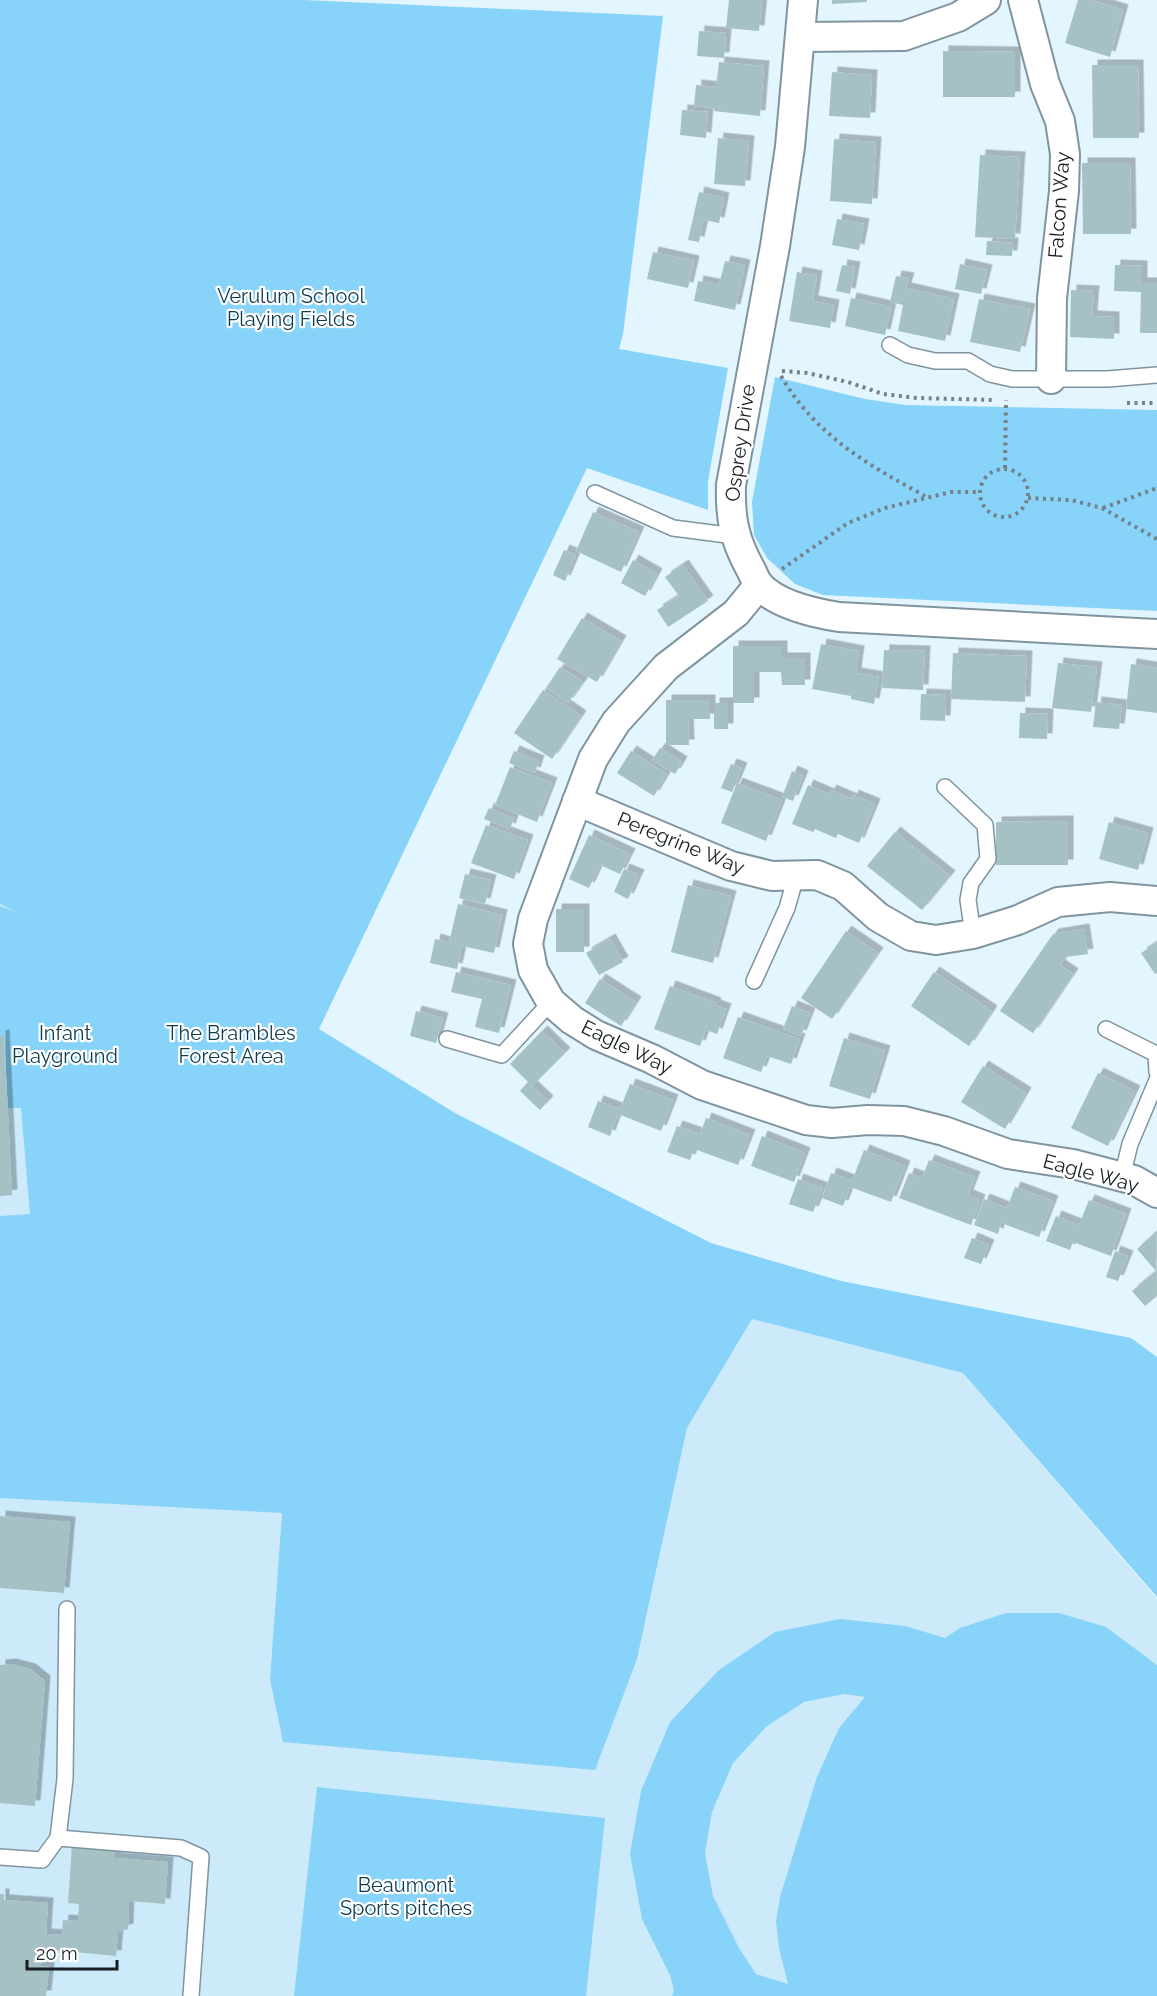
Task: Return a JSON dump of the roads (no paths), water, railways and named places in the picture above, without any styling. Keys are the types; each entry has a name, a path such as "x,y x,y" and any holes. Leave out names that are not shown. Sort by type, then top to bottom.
{"street":[{"name":"Osprey Drive","path":"803,0 790,147 775,246 731,484 730,515 735,536 759,585 782,601 812,612 839,616 1157,634"},
{"path":"800,37 904,36 958,17 986,0"},
{"name":"Falcon Way","path":"1023,0 1045,84 1060,121 1065,154 1064,190 1052,298 1051,379"},
{"name":"Eagle Way","path":"759,585 736,613 666,667 616,722 593,759 533,919 528,944 533,970 551,1002 572,1020 596,1035 652,1059 702,1085 806,1120 832,1123 868,1120 904,1122 944,1131 1008,1154 1073,1164 1134,1180 1157,1193"},
{"name":"Peregrine Way","path":"577,801 730,866 772,876 817,875 843,886 878,917 911,936 936,940 973,934 1018,920 1059,902 1110,897 1157,901"}],"lane":[{"path":"890,345 908,355 935,361 968,362 990,374 1012,379 1107,379 1157,375"},
{"path":"595,493 673,528 735,536"},
{"path":"945,787 985,825 988,859 971,883 968,900 973,934"},
{"path":"754,981 787,908 796,876"},
{"path":"447,1039 502,1055 551,1002"},
{"path":"1106,1029 1156,1054 1157,1072"},
{"path":"1122,1178 1130,1144 1157,1080"},
{"path":"0,1857 42,1860 58,1838 65,1779 67,1609"},
{"path":"58,1838 181,1848 201,1857 191,1996"}],"park label":[{"name":"Verulum School Playing Fields","path":"291,308"},
{"name":"Infant Playground","path":"65,1044"},
{"name":"The Brambles Forest Area","path":"231,1044"},
{"name":"Beaumont Sports pitches","path":"406,1896"}]}
